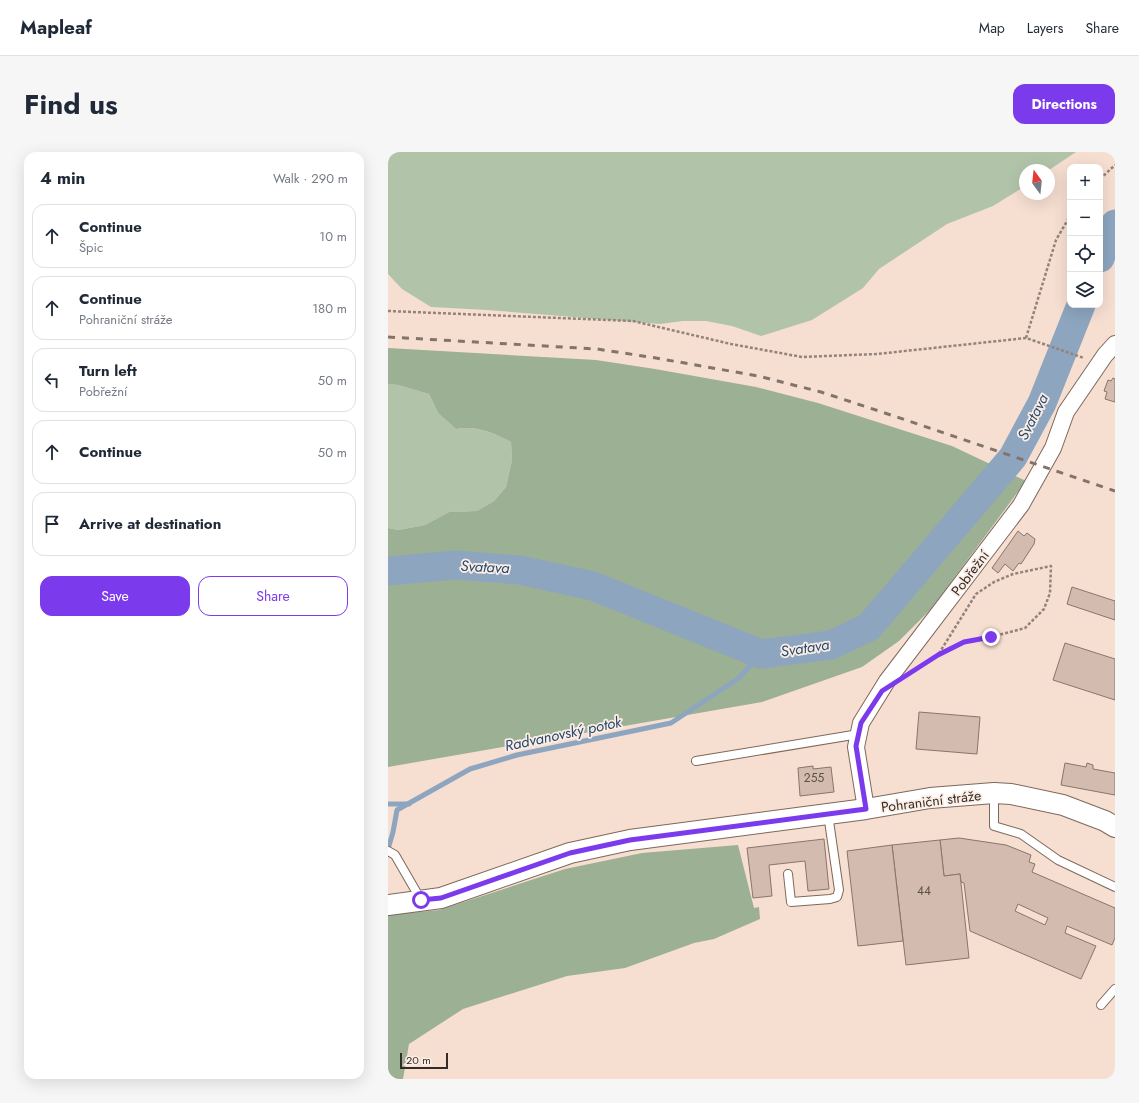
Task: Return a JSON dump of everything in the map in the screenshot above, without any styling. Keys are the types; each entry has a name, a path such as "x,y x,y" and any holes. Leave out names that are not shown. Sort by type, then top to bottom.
{"street":[{"name":"Pobřežní","path":"866,809 856,746 861,723 888,681 1020,505 1053,448 1066,412 1106,354"},
{"name":"Pohraniční stráže","path":"388,905 441,898 570,853 630,840 866,809 930,798 994,793 1011,794 1063,805 1105,821 1115,827"}],"lane":[{"path":"696,761 859,734"},
{"path":"994,793 994,826 1021,834 1058,860 1115,887"},
{"path":"788,874 791,902 837,897 839,890 828,814"},
{"path":"391,853 421,900"},
{"path":"1101,1005 1115,989"}],"path":[{"path":"1103,176 1115,166"},
{"path":"1026,338 1056,240 1067,221"},
{"path":"388,311 633,321 731,344 802,357 877,354 1026,338 1035,342 1106,354"},
{"path":"913,671 938,655 964,642 1025,628 1044,609 1050,593 1051,566 1013,574 994,582 976,594 938,655"}],"green space":[{"path":"388,152 1076,152 1055,166 1055,164 1019,164 1019,190 993,206 947,224 879,269 863,288 812,320 761,336 732,326 706,321 683,321 660,324 431,307 402,289 388,274"},
{"path":"388,348 596,360 756,387 818,403 952,446 1026,481 931,609 899,641 862,667 762,702 388,767 388,528 398,530 425,525 449,512 477,511 494,501 506,487 512,460 511,442 478,429 456,429 438,413 429,394 398,385 388,384"},
{"path":"388,384 398,385 429,394 438,413 456,429 477,429 511,442 512,460 506,487 494,501 477,511 449,512 425,525 398,530 388,528"},
{"path":"738,845 754,908 759,907 760,919 714,939 694,943 625,968 567,976 463,1009 409,1044 403,1079 388,1079 388,915 439,910 565,869 642,853"}],"building":[{"path":"1113,378 1115,379 1115,402 1105,399 1107,392 1104,391 1108,380 1111,381"},
{"path":"1018,531 1024,536 1027,533 1035,539 1034,544 1021,564 1019,563 1013,571 1005,564 998,573 992,568"},
{"path":"1072,587 1115,601 1115,620 1067,604"},
{"path":"1065,643 1115,659 1115,700 1053,680"},
{"path":"919,712 980,717 977,754 916,749"},
{"path":"1065,763 1086,767 1087,763 1093,765 1093,769 1115,773 1115,795 1061,785"},
{"path":"813,766 813,769 831,767 834,792 800,796 798,768"},
{"path":"959,838 1006,845 1031,855 1029,862 1035,864 1032,872 1115,908 1115,938 1112,945 1067,926 1065,933 1096,946 1081,979 970,931 964,883 961,882 960,874 944,876 940,840","holes":["1018,904 1048,918 1045,925 1015,911"]},
{"path":"824,839 829,889 808,891 805,861 769,865 772,896 753,898 747,848"},
{"path":"940,840 944,876 960,874 969,958 906,965 892,845"},
{"path":"892,845 903,941 858,946 847,851"}],"waterway":[{"name":"Svatava","path":"1103,250 1115,224"},
{"name":"Svatava","path":"388,571 456,565 520,570 593,586 761,654 831,645 869,627 1013,457 1042,403 1080,308"},
{"name":"Radvanovský potok","path":"388,849 397,810 470,769 517,755 671,723 739,678 761,654"},
{"path":"388,804 409,804"}],"railway":[{"path":"388,337 597,349 758,376 821,392 1115,491"}],"route":[{"path":"421,900 441,898 570,853 630,840 866,809 856,746 861,723 882,691 938,655 964,642 991,637"}]}
